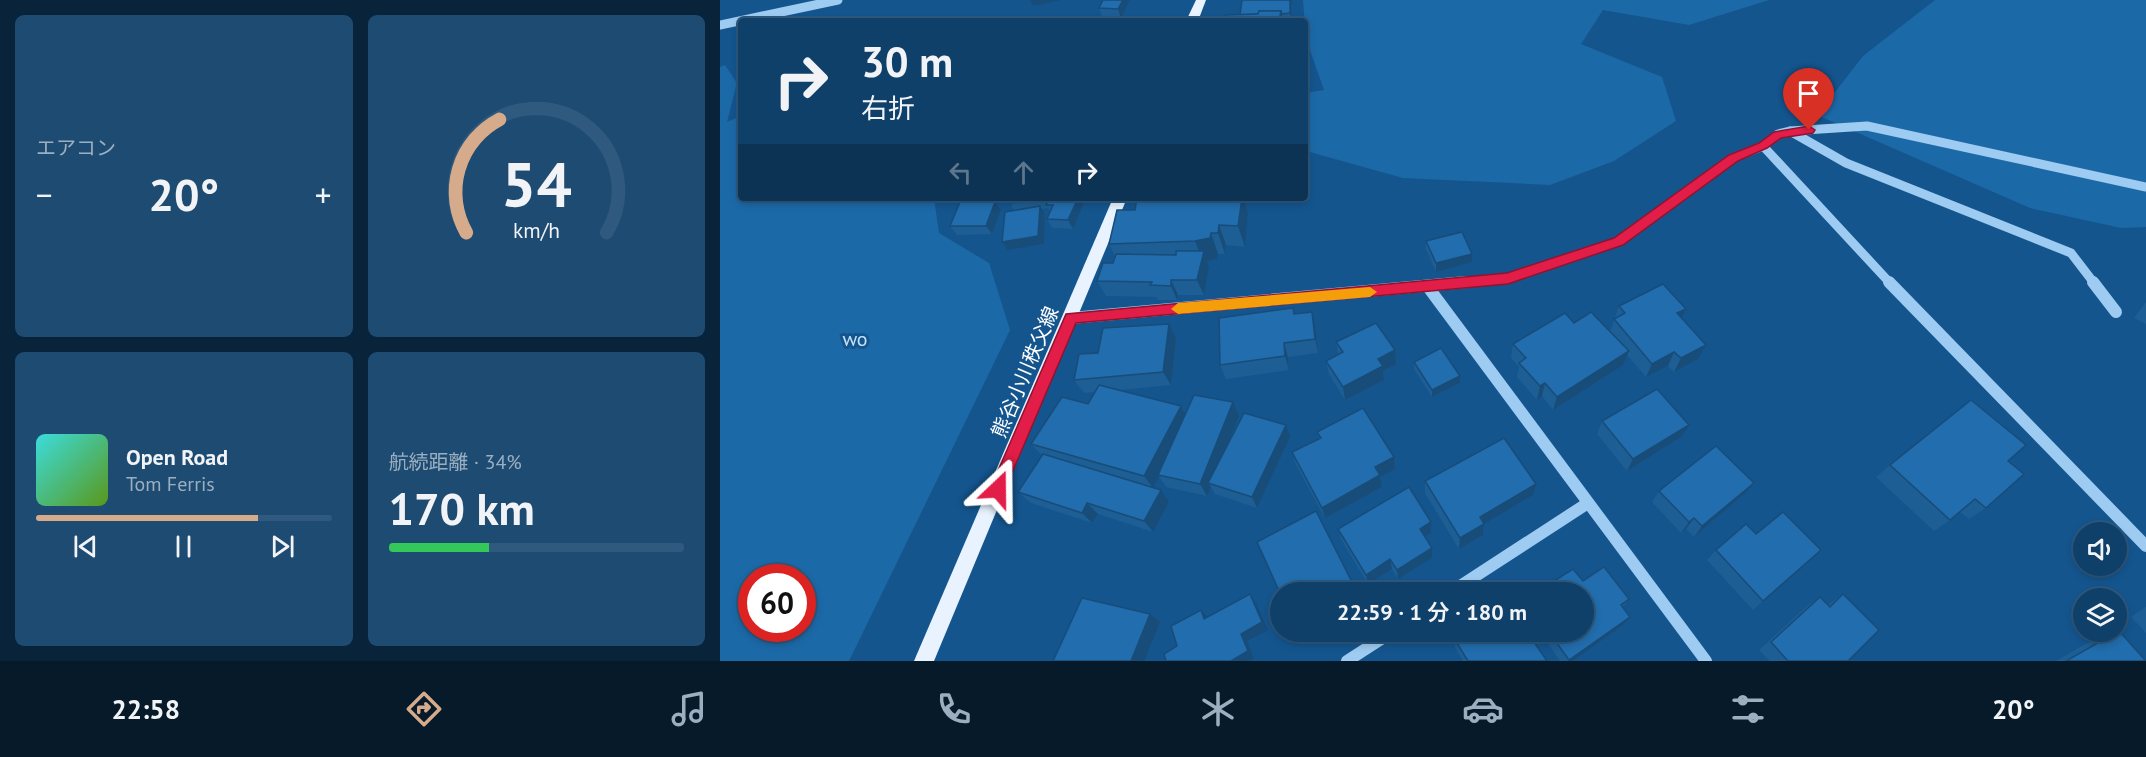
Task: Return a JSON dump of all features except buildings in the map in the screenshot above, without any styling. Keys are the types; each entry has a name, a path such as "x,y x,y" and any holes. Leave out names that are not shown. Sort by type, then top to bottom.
{"main road":[{"path":"1193,18 1201,0"},
{"name":"熊谷小川秩父線","path":"924,661 1119,201"}],"street":[{"path":"753,18 838,0"},
{"path":"720,25 738,21"},
{"path":"1071,318 1508,279 1618,242 1733,158 1763,146 1778,134 1790,131 1867,126 2146,187"},
{"path":"1790,131 1846,163 2071,253 2116,312"},
{"path":"1763,146 1903,297 2146,546"},
{"path":"1428,287 1706,661"},
{"path":"1466,582 1588,503"},
{"path":"1347,661 1376,642"}],"green space":[{"path":"1303,0 1769,0 1689,25 1603,10 1581,44 1662,77 1676,121 1614,161 1550,185 1403,178 1308,152 1308,93 1324,90 1308,45 1308,18 1304,18"},
{"path":"1935,0 2146,0 2146,227 2121,228 2030,208 1817,115 1863,56"},
{"name":"wo","path":"725,65 737,83 727,122 738,117 738,201 934,201 939,233 989,263 1010,330 849,661 720,661 720,67"}],"slow traffic":[{"path":"1178,309 1370,292"}],"route":[{"path":"998,489 1071,318 1508,279 1618,242 1733,158 1763,146 1778,134 1809,130"}]}
